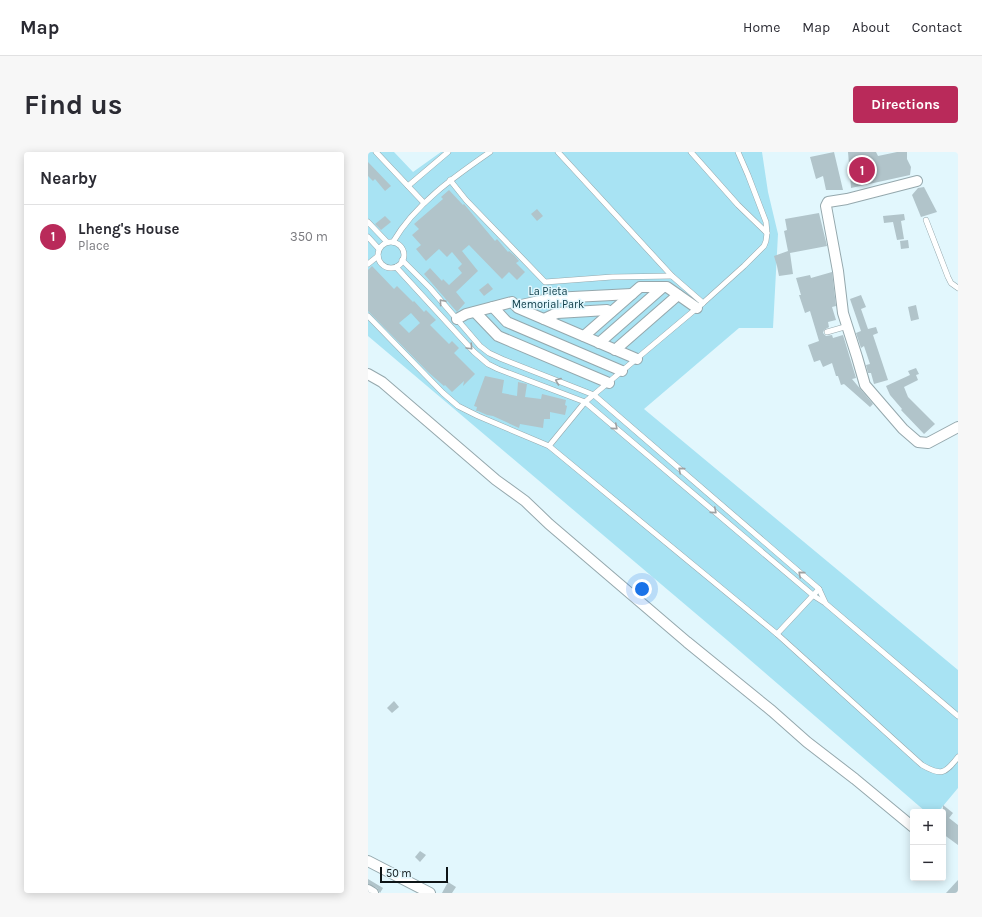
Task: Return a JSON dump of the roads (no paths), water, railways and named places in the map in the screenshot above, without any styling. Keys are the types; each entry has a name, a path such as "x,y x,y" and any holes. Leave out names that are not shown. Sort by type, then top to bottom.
{"street":[{"path":"917,181 847,199 828,202 826,206 838,271 843,313 865,385 903,429 918,442 928,443 958,428"},
{"path":"584,336 640,287 667,287 678,295 700,305"},
{"path":"600,343 663,287"},
{"path":"517,306 554,298 632,294"},
{"path":"615,350 678,295"},
{"path":"457,319 466,314 512,302 544,319 637,359"},
{"path":"493,307 506,322 622,371"},
{"path":"544,319 557,313 607,310 611,312"},
{"path":"475,312 498,336 609,383"},
{"path":"569,330 594,327"},
{"path":"368,374 382,382 496,480 525,501 549,524 687,642 772,711 807,742 910,825"},
{"path":"370,865 430,893"},
{"path":"368,890 373,893"}],"lane":[{"path":"376,152 424,203"},
{"path":"408,186 448,152"},
{"path":"368,222 390,242 400,246 402,249 404,257 396,267 392,268 384,266 379,260 379,249 390,242 401,227 424,203 450,180 490,152"},
{"path":"558,152 700,305"},
{"path":"691,152 738,205 767,233"},
{"path":"549,446 586,402 700,305 764,246 767,233 763,212 738,152"},
{"path":"450,180 475,210 545,282 612,277 672,276"},
{"path":"926,220 948,277 951,283 958,288"},
{"path":"368,237 379,249"},
{"path":"368,264 378,256"},
{"path":"402,260 430,288 480,346 493,355 594,395 819,589 825,603"},
{"path":"396,267 474,352 488,364 586,402 958,716"},
{"path":"368,316 458,406 549,446 777,634 922,765 939,772 944,771 949,769 958,757"},
{"path":"827,332 848,326"},
{"path":"488,364 493,355"},
{"path":"777,634 819,589"}],"place":[{"name":"Lheng's House","path":"862,170"}],"park label":[{"name":"La Pieta Memorial Park","path":"548,297"}]}
